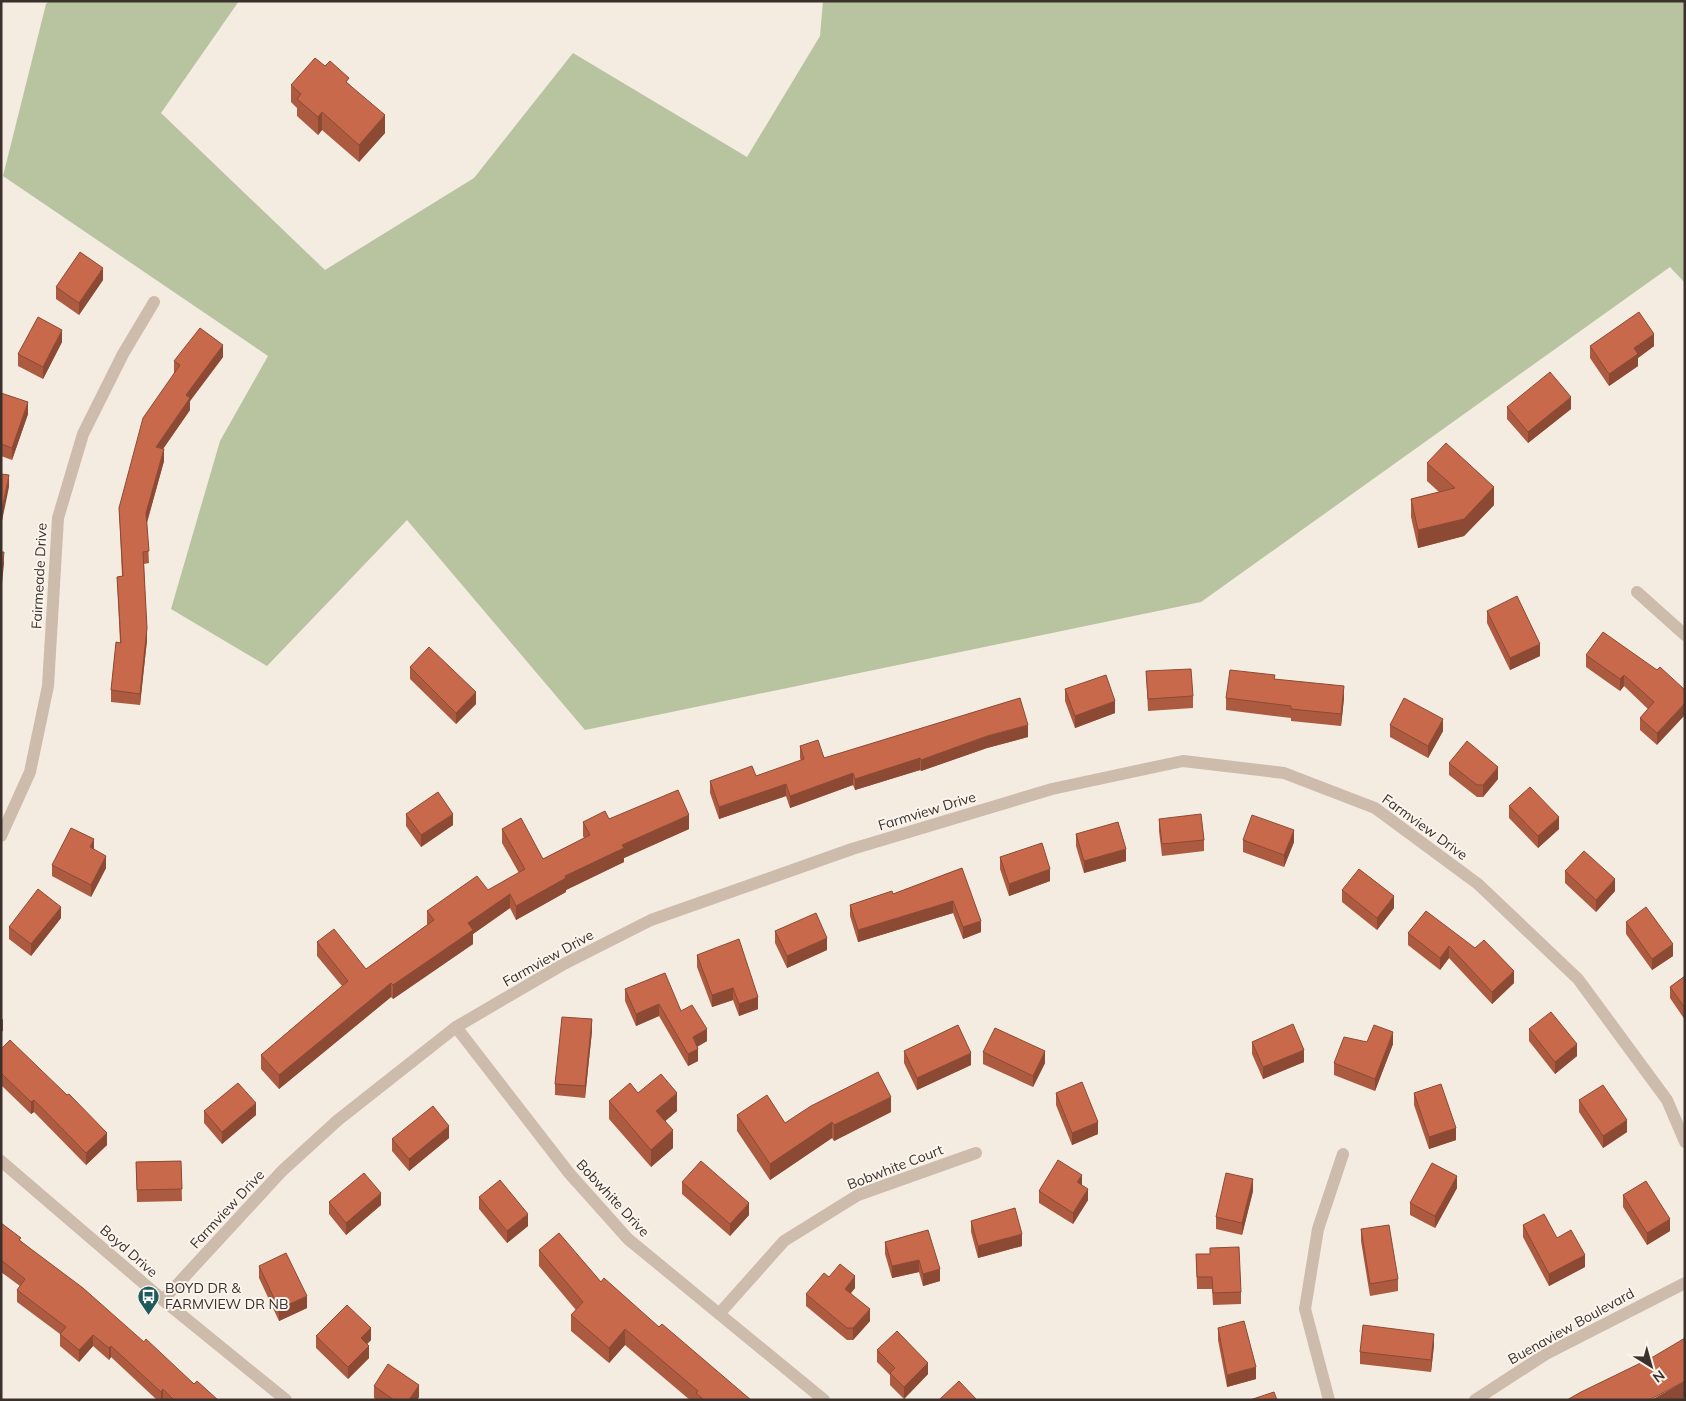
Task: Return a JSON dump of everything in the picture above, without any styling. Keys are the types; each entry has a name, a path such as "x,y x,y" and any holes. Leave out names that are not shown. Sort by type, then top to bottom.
{"street":[{"name":"Fairmeade Drive","path":"1,836 30,772 48,686 58,518 83,434 123,354 154,302"},
{"path":"1637,592 1685,635"},
{"name":"Farmview Drive","path":"163,1300 282,1171 338,1120 456,1027 562,964 651,920 852,849 1033,794 1183,761 1284,773 1375,808 1478,884 1578,979 1667,1100 1685,1142"},
{"name":"Bobwhite Drive","path":"456,1027 568,1173 628,1239 824,1400"},
{"name":"Bobwhite Court","path":"719,1314 784,1241 792,1236 858,1195 976,1154"},
{"path":"1329,1400 1305,1309 1318,1229 1343,1154"},
{"name":"Boyd Drive","path":"1,1161 163,1300 286,1400"},
{"name":"Buenaview Boulevard","path":"1475,1400 1546,1354 1685,1282"}],"green space":[{"path":"49,1 239,1 161,113 325,270 474,178 573,53 747,157 820,36 823,1 1685,1 1685,283 1670,267 1201,602 585,730 407,520 267,666 171,609 220,441 268,356 3,176 46,4"}],"building":[{"path":"315,58 325,66 330,61 349,78 346,82 385,115 359,145 322,112 318,117 297,99 301,94 291,85"},
{"path":"80,252 103,268 79,303 56,287"},
{"path":"1639,312 1654,334 1634,348 1638,354 1609,374 1590,346"},
{"path":"38,317 62,330 43,367 18,354"},
{"path":"200,328 223,345 186,395 190,398 156,447 164,449 146,513 149,551 143,552 147,628 140,694 111,690 116,642 121,643 117,577 123,576 119,508 143,418 180,365 174,361"},
{"path":"1550,372 1571,397 1528,432 1507,407"},
{"path":"1,393 28,402 12,448 1,444"},
{"path":"1446,443 1494,487 1464,519 1418,530 1411,499 1455,488 1427,463"},
{"path":"1,474 9,475 1,514"},
{"path":"1,552 4,552 1,581"},
{"path":"1517,596 1540,644 1510,658 1487,611"},
{"path":"1603,632 1657,670 1660,667 1685,690 1685,703 1657,733 1640,718 1654,702 1624,675 1620,679 1586,655"},
{"path":"429,647 476,692 456,713 410,667"},
{"path":"1191,669 1193,696 1148,699 1146,671"},
{"path":"1230,670 1275,675 1274,679 1344,686 1341,714 1291,709 1291,706 1226,698"},
{"path":"1106,675 1115,701 1075,716 1065,689"},
{"path":"1020,698 1028,725 987,736 921,760 920,758 855,779 853,773 790,796 786,784 719,807 710,781 752,766 756,776 804,759 800,746 818,740 824,758"},
{"path":"1404,698 1443,719 1428,746 1390,725"},
{"path":"1467,741 1498,767 1483,785 1477,785 1449,763"},
{"path":"1530,787 1559,817 1538,836 1509,806"},
{"path":"678,790 689,815 622,845 624,848 565,876 566,878 516,906 510,894 468,923 473,930 393,985 391,983 279,1075 261,1055 348,981 317,942 334,929 366,969 434,920 427,911 477,876 488,890 525,869 502,829 521,818 543,859 590,835 583,822 605,811 609,819"},
{"path":"438,792 453,814 421,835 406,814"},
{"path":"1201,814 1204,840 1162,844 1159,819"},
{"path":"1252,815 1294,830 1284,855 1243,840"},
{"path":"1118,822 1126,849 1084,861 1076,834"},
{"path":"71,828 94,839 90,847 106,856 91,885 52,865"},
{"path":"1042,843 1050,869 1009,884 1000,857"},
{"path":"1584,851 1615,879 1596,900 1565,871"},
{"path":"962,868 981,921 963,927 953,901 858,930 850,905 892,891 893,894"},
{"path":"1359,869 1394,896 1377,918 1342,890"},
{"path":"38,889 61,907 31,944 9,927"},
{"path":"1646,907 1673,944 1652,959 1626,922"},
{"path":"1426,911 1475,948 1484,940 1514,971 1492,992 1449,946 1440,958 1408,933"},
{"path":"816,913 827,938 787,956 775,931"},
{"path":"739,939 758,997 739,1004 733,988 712,995 697,955"},
{"path":"665,973 681,1011 692,1005 707,1029 693,1037 698,1049 688,1054 659,1004 636,1014 625,989"},
{"path":"1685,976 1685,1008 1670,987"},
{"path":"1551,1012 1577,1044 1555,1062 1529,1029"},
{"path":"562,1017 592,1019 585,1086 555,1084"},
{"path":"1293,1024 1304,1050 1263,1067 1252,1042"},
{"path":"958,1025 971,1053 917,1078 904,1051"},
{"path":"1374,1025 1393,1032 1375,1079 1334,1063 1344,1037 1367,1042"},
{"path":"995,1028 1045,1051 1033,1076 983,1052"},
{"path":"10,1040 67,1095 69,1094 107,1133 86,1153 34,1100 31,1102 1,1073 1,1049"},
{"path":"878,1072 891,1097 834,1125 832,1122 770,1164 737,1115 767,1095 785,1123 811,1106"},
{"path":"661,1074 677,1093 656,1111 673,1130 651,1150 609,1101 630,1083 638,1093"},
{"path":"1082,1082 1098,1122 1072,1133 1056,1093"},
{"path":"238,1083 256,1103 222,1132 204,1111"},
{"path":"1441,1084 1456,1128 1429,1137 1414,1093"},
{"path":"1603,1085 1627,1120 1603,1136 1579,1100"},
{"path":"433,1106 449,1126 409,1159 392,1139"},
{"path":"1058,1160 1082,1175 1077,1182 1088,1189 1073,1213 1039,1191"},
{"path":"181,1161 182,1189 137,1190 136,1162"},
{"path":"701,1161 749,1203 730,1224 682,1182"},
{"path":"1432,1163 1457,1176 1435,1216 1410,1203"},
{"path":"364,1173 381,1193 346,1223 329,1202"},
{"path":"1226,1173 1253,1179 1242,1223 1216,1217"},
{"path":"500,1180 528,1214 507,1231 479,1197"},
{"path":"1646,1181 1670,1219 1647,1233 1623,1195"},
{"path":"1015,1208 1022,1234 978,1246 971,1221"},
{"path":"1544,1214 1557,1238 1571,1230 1585,1255 1549,1274 1523,1225"},
{"path":"1,1223 21,1238 19,1240 83,1288 144,1342 146,1339 194,1384 197,1381 218,1400 174,1400 163,1389 161,1392 111,1346 109,1348 93,1335 79,1350 60,1334 66,1327 17,1290 25,1279 1,1260"},
{"path":"1389,1225 1398,1279 1370,1284 1361,1229"},
{"path":"928,1230 940,1269 923,1274 919,1260 892,1266 885,1242"},
{"path":"559,1233 601,1282 604,1278 659,1327 662,1324 751,1400 704,1400 696,1393 698,1391 625,1329 609,1348 571,1315 583,1302 539,1250"},
{"path":"1239,1247 1241,1292 1213,1293 1212,1277 1197,1277 1196,1254 1210,1254 1210,1248"},
{"path":"286,1253 307,1296 279,1309 259,1266"},
{"path":"840,1264 855,1276 845,1289 870,1309 853,1328 847,1328 806,1294 824,1273 829,1277"},
{"path":"347,1305 371,1328 361,1338 369,1346 348,1367 316,1336"},
{"path":"1244,1321 1256,1367 1227,1375 1218,1328"},
{"path":"1363,1325 1434,1334 1431,1360 1360,1352"},
{"path":"897,1331 928,1363 904,1387 890,1373 895,1368 877,1350"},
{"path":"1685,1338 1685,1381 1651,1400 1567,1400 1653,1357"},
{"path":"388,1364 419,1385 409,1400 394,1400 374,1386"},
{"path":"959,1381 977,1400 939,1400"},
{"path":"1274,1392 1277,1400 1250,1400"}],"place":[{"name":"BOYD DR & FARMVIEW DR NB","path":"149,1315"}]}
